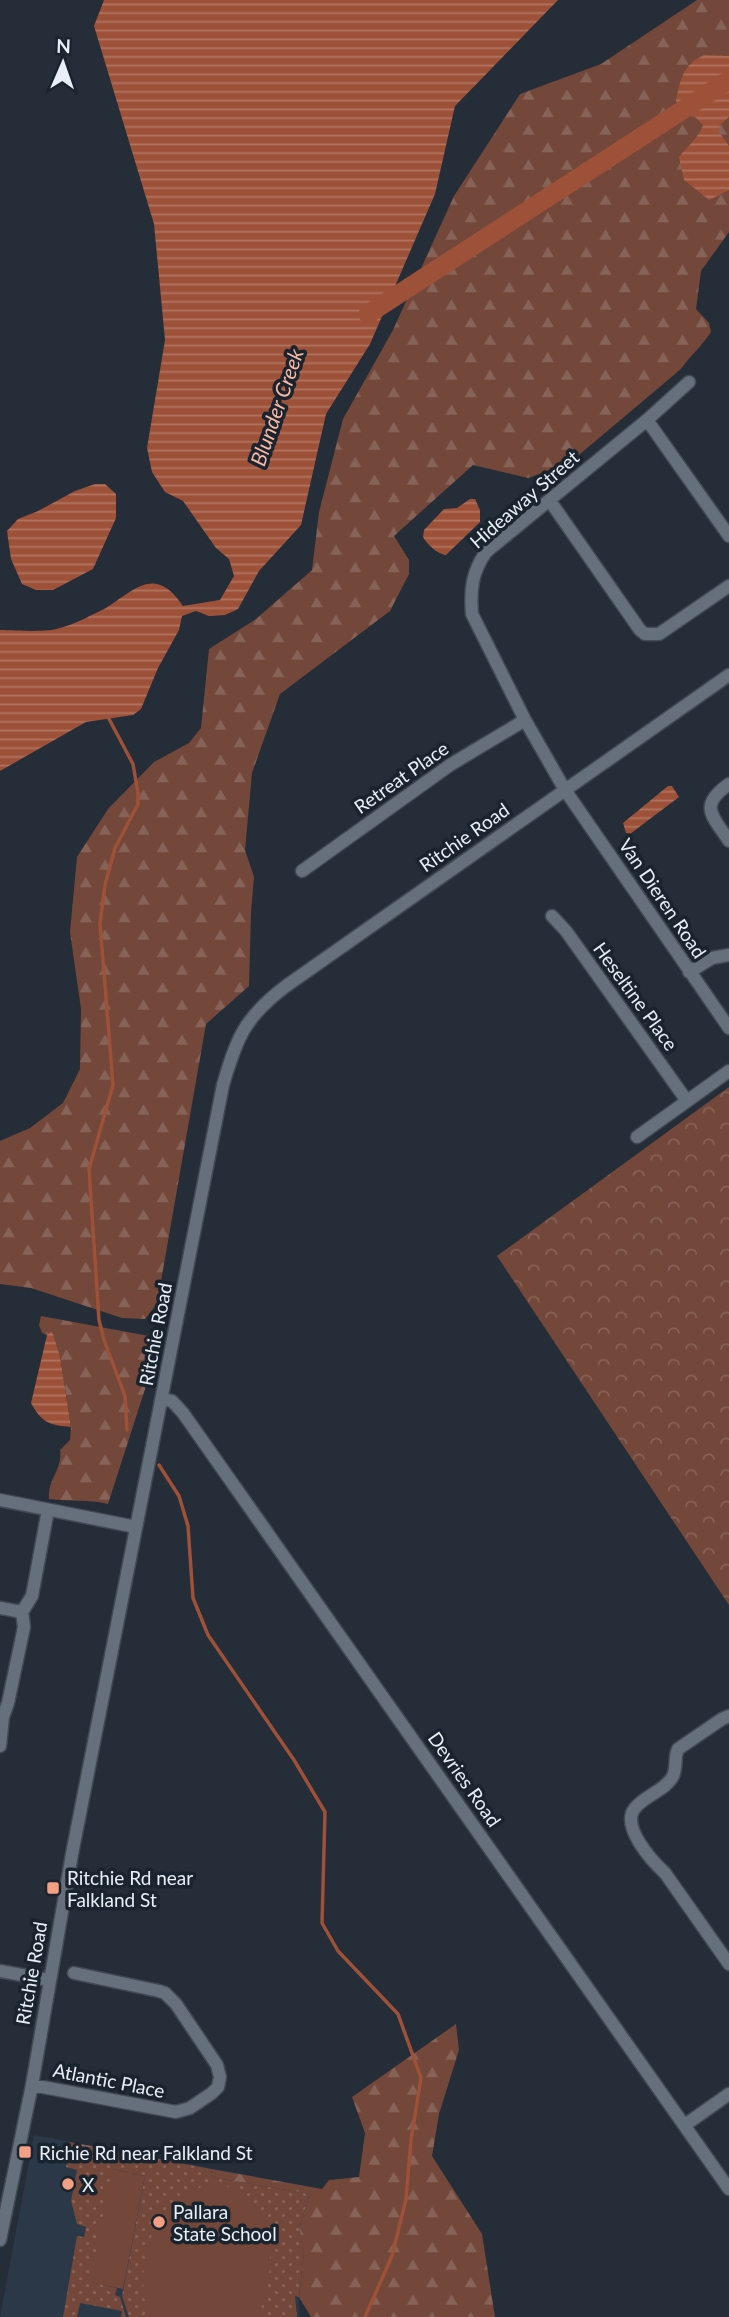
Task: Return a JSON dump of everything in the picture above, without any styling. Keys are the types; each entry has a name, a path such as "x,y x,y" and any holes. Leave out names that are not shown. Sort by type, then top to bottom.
{"street":[{"name":"Hideaway Street","path":"565,790 525,720 472,614 471,583 477,565 486,552 647,420 689,382"},
{"path":"647,420 729,536"},
{"path":"550,501 645,635 659,634 729,586"},
{"name":"Ritchie Road","path":"0,2241 223,1085 243,1028 262,1004 286,986 729,675"},
{"name":"Retreat Place","path":"302,871 450,765 525,720"},
{"path":"729,784 713,795 710,805 712,815 729,841"},
{"name":"Van Dieren Road","path":"565,790 729,1028"},
{"name":"Heseltine Place","path":"552,916 566,931 687,1101"},
{"path":"690,972 712,958 729,955"},
{"path":"637,1137 729,1070"},
{"name":"Devries Road","path":"162,1399 172,1401 183,1413 729,2189"},
{"path":"0,1500 136,1527"},
{"path":"0,1746 1,1716 8,1703 24,1627 22,1612 32,1596 48,1510"},
{"path":"0,1608 22,1612"},
{"path":"729,1716 678,1749 672,1777 634,1809 630,1819 631,1828 653,1862 665,1873 729,1964"},
{"path":"0,1971 49,1980"},
{"name":"Atlantic Place","path":"32,2085 176,2112 190,2108 218,2087 220,2077 217,2065 176,2004 165,1993 74,1973"},
{"path":"685,2125 729,2094"}],"shaded area":[{"name":"Pallara State School","path":"34,2135 311,2187 299,2297 300,2317 0,2317"}],"green space":[{"path":"697,0 729,0 729,232 701,271 696,309 709,323 711,332 681,369 567,465 528,478 473,465 394,536 409,560 409,574 390,611 280,694 252,773 245,850 254,877 249,986 206,1024 157,1304 145,1319 122,1318 31,1288 0,1284 0,1141 30,1128 63,1103 80,1069 81,1009 70,932 77,857 108,809 154,762 189,743 201,728 209,649 256,619 312,570 319,512 343,419 393,330 454,196 520,94 601,64"},
{"path":"729,1087 729,1605 497,1256"},
{"path":"41,1316 149,1336 154,1343 146,1386 108,1504 49,1499 60,1450 70,1440 71,1427 60,1356 52,1332 47,1335 42,1333 39,1325"},
{"path":"456,2024 459,2050 439,2114 432,2156 482,2234 495,2317 311,2317 299,2297 304,2253 299,2228 310,2194 216,2178 211,2169 322,2189 329,2180 359,2177 365,2133 352,2097"},
{"path":"69,2142 119,2151 114,2157 93,2154 67,2161"},
{"name":"Pallara State School","path":"119,2151 211,2169 216,2178 310,2194 299,2228 304,2253 299,2297 295,2296 297,2317 129,2317 122,2296 145,2176 113,2169 91,2282 117,2288 115,2295 120,2297 126,2317 121,2317 122,2311 80,2303 77,2317 63,2317 77,2236 84,2237 86,2227 77,2224 71,2201 77,2170 66,2167 67,2161 93,2154 117,2156"},
{"path":"112,2169 145,2176 123,2289 90,2282"},
{"path":"214,2185 235,2190 251,2201 262,2216 268,2235 270,2256 265,2297 258,2315 149,2317 143,2276 152,2234 162,2216 176,2201 193,2190"}],"water":[{"path":"104,0 558,0 455,106 435,194 370,344 326,414 301,525 259,571 238,609 225,615 209,616 196,611 182,616 179,630 158,668 141,709 133,715 86,722 0,771 0,630 54,630 106,608 145,584 163,586 183,606 220,600 234,576 229,559 216,548 183,501 165,492 152,472 147,448 165,340 154,224 94,26"},
{"path":"704,55 729,56 729,117 720,125 719,132 729,146 729,190 709,200 684,180 679,157 696,138 703,125 695,117 684,115 676,101 687,68"},
{"path":"95,484 105,484 116,494 116,518 93,569 53,590 36,590 22,584 11,559 7,531 18,519"},
{"path":"470,499 475,499 480,510 480,522 446,555 436,551 423,537 424,530 444,509 457,508"},
{"path":"668,786 672,786 679,797 630,834 626,833 623,823"},
{"path":"52,1331 60,1356 71,1427 47,1422 31,1403 47,1335"}],"waterway":[{"name":"Blunder Creek","path":"368,314 729,80"},
{"path":"108,717 133,764 138,804 115,848 105,885 100,923 113,1085 89,1169 99,1320 125,1396 127,1430"},
{"path":"159,1465 179,1496 188,1526 193,1598 208,1635 294,1760 325,1812 322,1923 338,1951 398,2014 421,2078 411,2140 406,2199 392,2256 365,2317"}],"place":[{"name":"Ritchie Rd near Falkland St","path":"53,1888"},
{"name":"Richie Rd near Falkland St","path":"25,2152"},
{"name":"X","path":"68,2184"},
{"name":"Pallara State School","path":"159,2222"}]}
